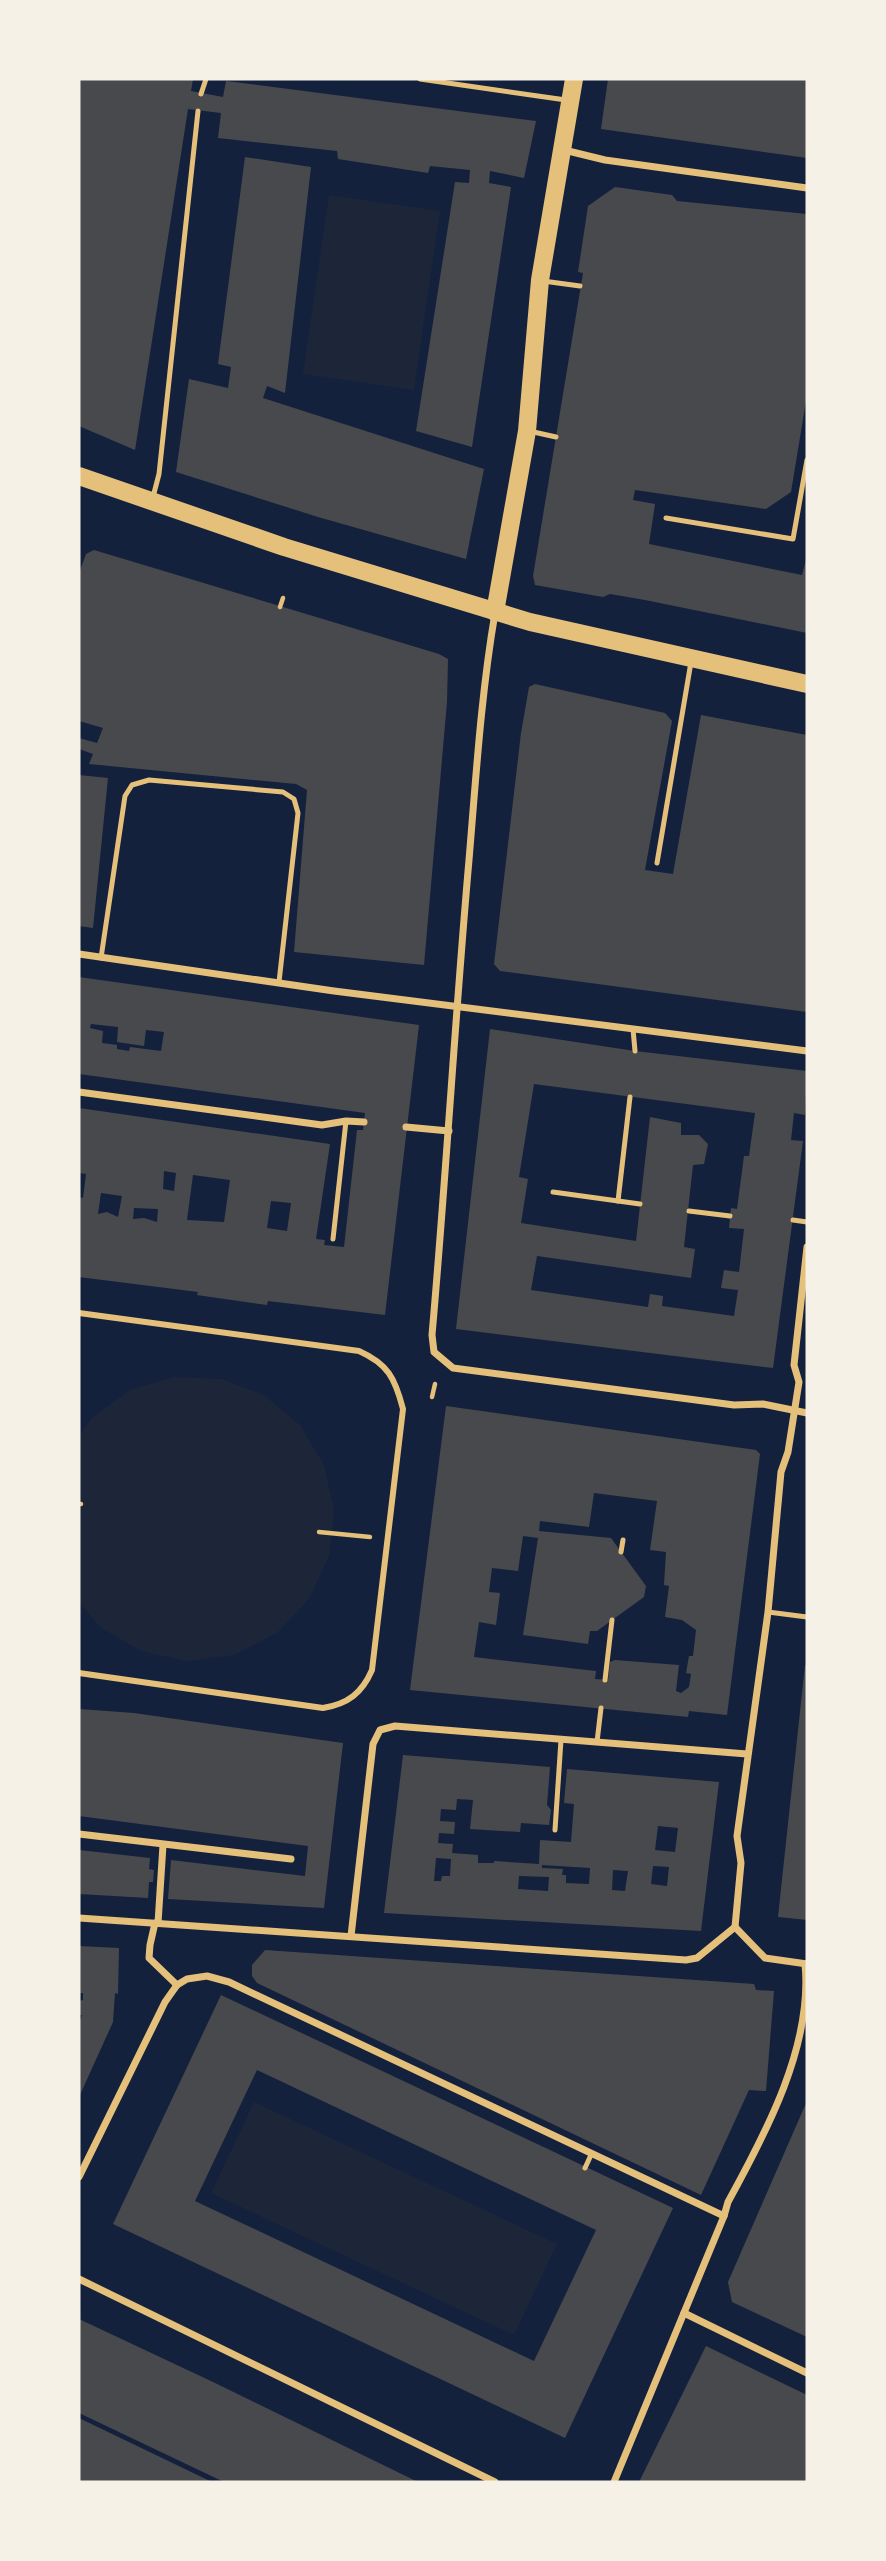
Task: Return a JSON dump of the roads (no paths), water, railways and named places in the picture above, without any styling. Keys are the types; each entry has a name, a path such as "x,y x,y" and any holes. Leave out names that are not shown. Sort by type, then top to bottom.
{"main road":[{"path":"495,612 527,431 540,280 575,79"},
{"path":"79,476 152,499 284,547 495,612 548,627 807,684"}],"street":[{"path":"563,150 605,160 807,188"},
{"path":"495,612 486,664 457,1005 432,1335 434,1352 453,1368 734,1405 763,1404 807,1413"},
{"path":"79,954 807,1051"},
{"path":"79,1092 322,1125 346,1121 364,1122"},
{"path":"406,1126 449,1132"},
{"path":"79,1918 687,1960 697,1958 735,1927 741,1863 737,1836 768,1612 781,1472 788,1452 799,1382 794,1365 807,1247"},
{"path":"79,1313 359,1351 378,1360 391,1375 403,1409 372,1670 355,1696 338,1706 323,1708 79,1672"},
{"path":"351,1936 373,1744 380,1730 394,1726 747,1754"},
{"path":"79,1834 291,1858"},
{"path":"163,1845 156,1923 149,1958 177,1984"},
{"path":"614,2482 728,2202 769,2119 795,2056 802,2028 806,1964 765,1958 735,1927"},
{"path":"79,2177 165,2002 177,1984 187,1979 207,1976 229,1982 724,2216"},
{"path":"79,2279 495,2482"},
{"path":"684,2313 807,2373"}],"lane":[{"path":"201,94 206,79"},
{"path":"420,79 571,100"},
{"path":"152,499 159,474 198,111"},
{"path":"540,280 580,286"},
{"path":"527,431 556,437"},
{"path":"666,518 793,540 807,460"},
{"path":"657,863 691,659"},
{"path":"101,957 125,796 132,785 149,780 283,792 294,799 298,813 279,982"},
{"path":"633,1029 635,1051"},
{"path":"618,1201 630,1097"},
{"path":"333,1238 346,1121"},
{"path":"553,1192 640,1204"},
{"path":"689,1211 730,1216"},
{"path":"793,1220 807,1222"},
{"path":"621,1552 623,1540"},
{"path":"768,1612 807,1617"},
{"path":"605,1680 612,1620"},
{"path":"597,1742 601,1708"},
{"path":"555,1830 561,1740"},
{"path":"585,2168 591,2155"}]}
